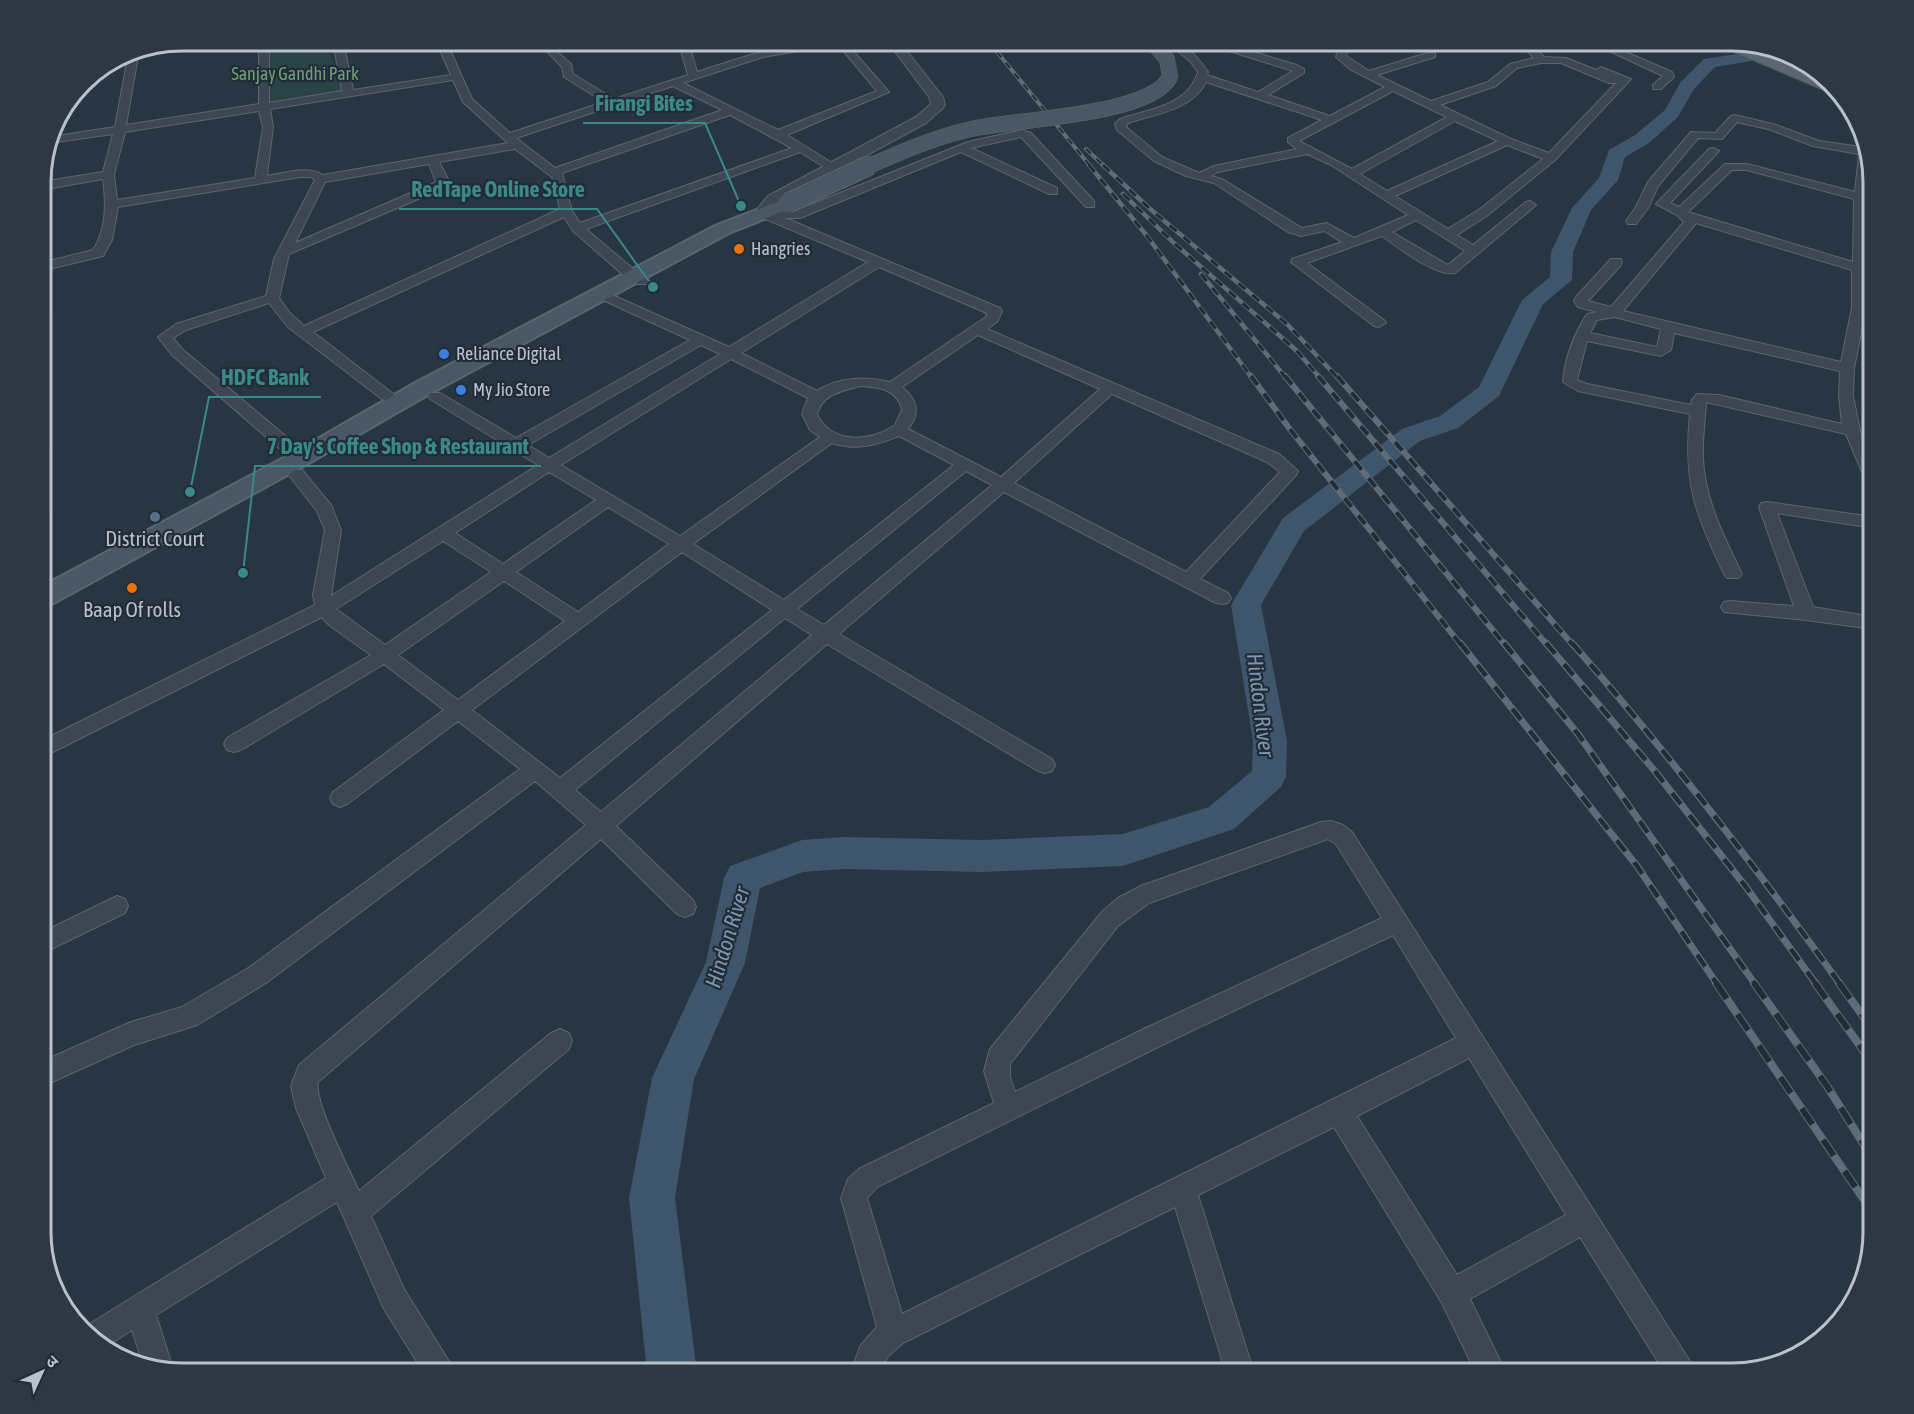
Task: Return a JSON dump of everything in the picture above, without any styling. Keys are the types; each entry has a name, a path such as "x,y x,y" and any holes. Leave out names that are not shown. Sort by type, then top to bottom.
{"main road":[{"path":"51,604 299,466 396,403 731,232 752,217 948,135 994,124 1117,106 1144,99 1167,83 1171,70 1168,59 1160,51"},
{"path":"1754,53 1801,71"},
{"path":"1764,55 1800,71"},
{"path":"51,593 435,396 610,298 638,279"}],"street":[{"path":"261,178 268,127 264,107 264,51"},
{"path":"340,51 348,93"},
{"path":"445,51 467,100 513,141 557,175 566,211 577,228 638,279"},
{"path":"552,51 567,66 568,75 613,103"},
{"path":"689,51 693,75"},
{"path":"112,204 261,178 307,174 321,179 433,161 513,141 693,75 778,51"},
{"path":"778,134 884,92 848,51"},
{"path":"752,217 774,199 921,120 938,105 936,97 901,51"},
{"path":"1184,51 1194,59 1203,72 1195,91 1178,104 1120,124 1121,128 1142,148 1158,159 1178,169 1218,181 1297,232 1326,227 1353,243"},
{"path":"1242,51 1300,71 1259,96"},
{"path":"1343,51 1340,53 1341,57 1393,87 1507,141 1551,158"},
{"path":"1533,51 1541,60"},
{"path":"1617,51 1668,74 1669,77 1657,87"},
{"path":"1368,74 1431,55"},
{"path":"1430,105 1486,87 1514,66 1541,60 1566,61 1621,84"},
{"path":"51,265 92,256 100,251 106,240 112,204 108,175 120,128 132,61"},
{"path":"1449,234 1484,212 1551,158 1626,79 1601,70"},
{"path":"59,139 456,77"},
{"path":"1202,77 1330,119"},
{"path":"675,83 778,134 833,168"},
{"path":"1393,87 1292,140 1388,195 1474,251"},
{"path":"554,172 730,111"},
{"path":"1352,174 1454,117"},
{"path":"1632,221 1642,208 1652,185 1695,134 1718,137 1735,118 1772,127 1817,144 1859,149"},
{"path":"752,217 796,215 961,148 1016,133 1027,135 1090,204"},
{"path":"1388,195 1507,141"},
{"path":"961,148 1053,190"},
{"path":"577,228 799,149"},
{"path":"1202,176 1221,167 1308,150"},
{"path":"1713,151 1662,206 1858,268"},
{"path":"286,251 440,185 443,181 433,161"},
{"path":"1684,214 1729,166 1733,165 1861,196"},
{"path":"51,184 108,175"},
{"path":"1863,177 1858,268 1859,308 1847,368 1847,412 1852,431 1863,455"},
{"path":"321,179 280,260 272,298 284,315 304,332 396,403"},
{"path":"1382,231 1443,269 1452,269 1530,205"},
{"path":"304,332 566,211"},
{"path":"1684,214 1691,222 1614,313 1592,317 1582,336 1570,382 1583,388 1698,411"},
{"path":"1379,323 1297,262 1353,243 1418,215"},
{"path":"752,217 878,262 995,311 992,319 892,387"},
{"path":"51,745 325,608 549,465 878,262"},
{"path":"1616,262 1581,301 1591,308 1847,368"},
{"path":"1858,285 1863,287"},
{"path":"272,298 181,327 165,337 177,352 299,466 325,509 333,530 322,594 325,608 335,620 385,655 535,769 601,825 685,907"},
{"path":"610,298 730,353 816,397"},
{"path":"1582,336 1661,352 1664,351 1668,327"},
{"path":"976,329 1273,458 1290,471 1190,580"},
{"path":"516,446 700,340"},
{"path":"860,381 892,387 909,403 910,412 907,422 888,437 866,442 843,442 818,432 811,424 808,415 810,406 816,397 828,389 860,381"},
{"path":"433,1363 394,1299 309,1108 304,1086 308,1074 1003,484 1111,387"},
{"path":"435,396 681,544 824,634 1045,765"},
{"path":"1733,574 1712,529 1697,483 1695,460 1699,400 1708,397 1852,431"},
{"path":"899,430 1222,598"},
{"path":"339,798 577,620 829,438"},
{"path":"560,790 965,464"},
{"path":"234,744 385,655 607,500"},
{"path":"1806,613 1767,507 1863,520"},
{"path":"443,533 577,620"},
{"path":"1730,607 1806,613 1863,621"},
{"path":"51,1070 130,1034 188,1017 225,996 258,975 535,769"},
{"path":"1009,1108 997,1081 995,1070 999,1058 1110,919 1126,905 1141,896 1329,829 1337,832 1344,838 1674,1363"},
{"path":"51,939 117,906"},
{"path":"892,1333 854,1198 857,1188 868,1178 1155,1036 1397,922"},
{"path":"355,1212 560,1041"},
{"path":"867,1363 879,1342 892,1333 1339,1111 1472,1042"},
{"path":"1339,1111 1452,1293 1486,1363"},
{"path":"100,1334 342,1183"},
{"path":"1183,1189 1237,1363"},
{"path":"1452,1293 1583,1220"},
{"path":"140,1311 157,1361"}],"green space":[{"name":"Sanjay Gandhi Park","path":"264,51 328,51 346,94 258,109"}],"waterway":[{"name":"Hindon River","path":"671,1363 652,1198 673,1078 725,963 743,878 802,856 844,853 983,856 1123,850 1221,818 1269,777 1270,741 1246,605 1293,525 1411,435 1449,422 1490,391 1533,300 1561,280 1562,252 1582,208 1608,180 1616,154 1642,139 1672,113 1686,87 1710,63 1765,55"}],"railway":[{"path":"996,51 1091,167"},
{"path":"1086,149 1105,167"},
{"path":"1089,165 1147,236 1252,378"},
{"path":"1103,165 1149,208 1288,325 1338,378"},
{"path":"1123,194 1175,244 1297,351 1320,378"},
{"path":"1201,274 1286,378"},
{"path":"1251,376 1289,428 1461,645"},
{"path":"1285,376 1505,645"},
{"path":"1318,376 1547,645"},
{"path":"1337,376 1573,645"},
{"path":"1460,643 1637,866 1717,984"},
{"path":"1504,643 1578,734 1755,984"},
{"path":"1546,643 1654,770 1746,887 1816,984"},
{"path":"1572,643 1710,810 1840,984"},
{"path":"1716,983 1863,1198"},
{"path":"1754,983 1827,1086 1863,1143"},
{"path":"1815,983 1863,1050"},
{"path":"1839,983 1863,1016"}],"place":[{"name":"Firangi Bites","path":"741,206"},
{"name":"Hangries","path":"739,249"},
{"name":"RedTape Online Store","path":"653,287"},
{"name":"Reliance Digital","path":"444,354"},
{"name":"My Jio Store","path":"461,390"},
{"name":"HDFC Bank","path":"190,492"},
{"name":"District Court","path":"155,517"},
{"name":"7 Day's Coffee Shop & Restaurant","path":"243,573"},
{"name":"Baap Of rolls","path":"132,588"}]}
